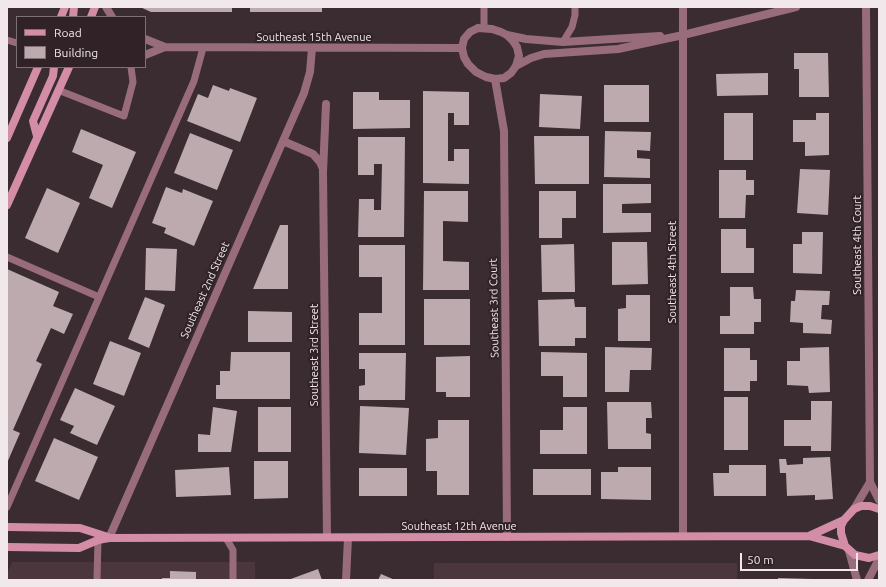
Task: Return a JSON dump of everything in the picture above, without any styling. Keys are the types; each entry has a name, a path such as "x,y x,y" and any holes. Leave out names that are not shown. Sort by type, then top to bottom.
{"street":[{"path":"106,7 111,16"},
{"name":"Southeast 4th Street","path":"683,7 683,536"},
{"path":"516,66 531,58 544,54 618,49 683,35 796,7"},
{"name":"Southeast 4th Court","path":"866,7 870,482 879,500"},
{"path":"507,35 517,47 518,56 516,66 511,73 504,78 495,79 486,77 476,72 468,64 464,57 462,48 464,39 470,32 478,28 492,29 507,35 532,40 563,42 683,35"},
{"name":"Southeast 15th Avenue","path":"146,39 165,47 462,48"},
{"name":"Southeast 15th Avenue","path":"146,55 165,47"},
{"name":"Southeast 2nd Street","path":"109,538 308,83 312,48"},
{"path":"7,138 38,68"},
{"path":"37,136 33,121 53,76 54,68"},
{"path":"7,205 69,68"},
{"name":"Southeast 3rd Court","path":"495,79 504,131 508,537"},
{"name":"Southeast 3rd Street","path":"326,104 324,172 327,538"},
{"path":"283,141 312,154 320,162 324,172"},
{"path":"854,510 870,482"},
{"path":"854,510 861,506 870,506 879,509"},
{"name":"Southeast 12th Avenue","path":"810,536 844,520 848,514 854,510"},
{"path":"844,520 841,526 841,533 857,580"},
{"name":"Southeast 12th Avenue","path":"7,527 80,528 109,538"},
{"name":"Southeast 12th Avenue","path":"7,548 78,548 98,540 109,538 810,536 847,549 862,558 869,558 879,555"},
{"path":"346,580 348,538"},
{"path":"868,580 879,559"}],"lane":[{"path":"484,7 484,28"},
{"path":"563,42 572,27 575,7"},
{"path":"7,507 194,81 202,48"},
{"path":"58,90 124,116 133,82 131,68"},
{"path":"7,257 99,297"},
{"path":"226,538 233,550 233,580"},
{"path":"97,580 98,540"}],"shaded area":[{"path":"12,562 255,562 255,580 7,580 7,574"},
{"path":"434,563 737,563 737,580 434,580"}],"building":[{"path":"140,7 232,7 232,12 151,12"},
{"path":"250,7 322,7 322,12 250,12"},
{"path":"794,53 828,53 829,97 799,97 799,69 794,69"},
{"path":"768,73 768,95 717,96 716,74"},
{"path":"213,85 229,91 230,88 257,98 240,142 187,121 198,94 208,98"},
{"path":"604,85 649,85 649,122 604,122"},
{"path":"423,91 469,92 469,125 454,125 454,113 448,113 448,161 454,161 454,149 469,149 469,184 423,183"},
{"path":"353,92 379,92 379,100 410,100 410,128 353,129"},
{"path":"540,94 582,96 580,129 539,127"},
{"path":"724,113 753,113 753,160 724,160"},
{"path":"816,113 829,113 829,155 805,156 805,142 793,142 793,120 816,120"},
{"path":"81,129 136,152 112,208 89,198 103,165 72,152"},
{"path":"605,131 651,132 650,151 637,150 637,158 650,159 650,178 604,177"},
{"path":"190,133 233,150 217,190 174,173"},
{"path":"534,136 589,136 589,184 535,184"},
{"path":"358,137 405,137 404,237 358,237 359,199 374,199 374,210 381,210 382,164 374,164 374,175 358,175"},
{"path":"800,169 830,170 828,215 797,213"},
{"path":"719,170 746,170 746,180 754,180 754,195 746,195 745,218 719,218"},
{"path":"603,184 651,184 651,203 622,204 622,213 651,213 651,232 603,233"},
{"path":"166,187 182,193 183,189 213,201 194,246 164,233 166,228 152,223"},
{"path":"47,188 80,203 58,253 25,238"},
{"path":"424,191 468,191 468,222 443,221 443,261 469,262 469,290 423,290"},
{"path":"539,191 576,191 576,218 562,218 562,238 539,238"},
{"path":"280,225 288,225 288,289 253,289"},
{"path":"721,229 746,229 746,248 754,248 754,273 721,273"},
{"path":"802,232 823,232 822,274 793,273 793,244 802,244"},
{"path":"612,242 647,242 648,284 612,285"},
{"path":"574,244 575,292 542,292 541,245"},
{"path":"359,245 405,245 405,345 359,345 359,313 382,313 382,277 359,277"},
{"path":"146,248 177,249 175,291 145,290"},
{"path":"7,269 59,292 53,306 73,314 64,334 51,328 36,361 42,364 13,430 20,433 7,463 8,349"},
{"path":"730,287 753,287 754,299 761,299 761,322 754,322 754,334 720,334 720,316 730,316"},
{"path":"796,290 830,291 829,305 822,305 821,319 832,320 831,334 803,333 803,323 790,322 791,301 795,301"},
{"path":"626,295 650,295 650,341 618,341 618,309 626,308"},
{"path":"145,297 165,305 149,348 128,339"},
{"path":"424,299 470,299 470,345 424,345"},
{"path":"574,299 575,307 586,307 586,338 575,338 575,346 539,346 538,300"},
{"path":"248,311 292,312 292,342 248,342"},
{"path":"110,341 141,353 124,396 93,384"},
{"path":"605,347 652,348 651,370 630,370 629,392 605,392"},
{"path":"829,347 830,392 809,393 808,386 787,385 787,361 800,361 800,348"},
{"path":"724,348 750,348 750,360 757,360 757,381 750,381 750,391 724,391"},
{"path":"231,352 290,352 290,399 216,399 216,385 220,385 220,371 230,371"},
{"path":"541,352 587,353 587,397 563,397 563,376 541,376"},
{"path":"359,353 406,353 405,400 359,400 359,386 365,385 365,369 359,369"},
{"path":"470,356 470,397 446,397 446,392 436,392 436,357"},
{"path":"75,388 115,406 97,445 70,433 74,426 60,420"},
{"path":"724,397 748,397 748,450 724,450"},
{"path":"811,401 832,401 831,451 811,451 811,446 784,446 784,420 811,420"},
{"path":"607,402 651,402 652,418 646,418 646,433 651,434 651,449 608,449"},
{"path":"360,406 409,408 406,455 359,453"},
{"path":"213,407 237,411 231,452 198,452 198,434 210,435"},
{"path":"258,407 291,407 291,452 258,452"},
{"path":"563,407 587,407 587,454 540,454 540,430 563,430"},
{"path":"438,420 469,420 469,495 437,495 437,471 426,471 426,439 438,438"},
{"path":"54,438 98,457 79,500 35,481"},
{"path":"830,457 833,499 815,500 815,495 787,496 786,473 780,473 779,459 786,459 787,465 803,464 803,458"},
{"path":"254,461 288,461 288,498 254,499"},
{"path":"729,465 766,465 766,496 714,496 713,473 729,473"},
{"path":"229,467 231,495 176,497 175,470"},
{"path":"618,467 651,467 651,500 601,499 601,472 618,472"},
{"path":"359,468 407,468 407,496 359,496"},
{"path":"533,469 591,469 591,495 533,495"},
{"path":"318,569 322,580 288,580"},
{"path":"170,571 196,572 196,580 162,580 162,578 170,578"},
{"path":"381,574 395,580 378,580"},
{"path":"778,578 812,579 812,580 778,580"}]}
